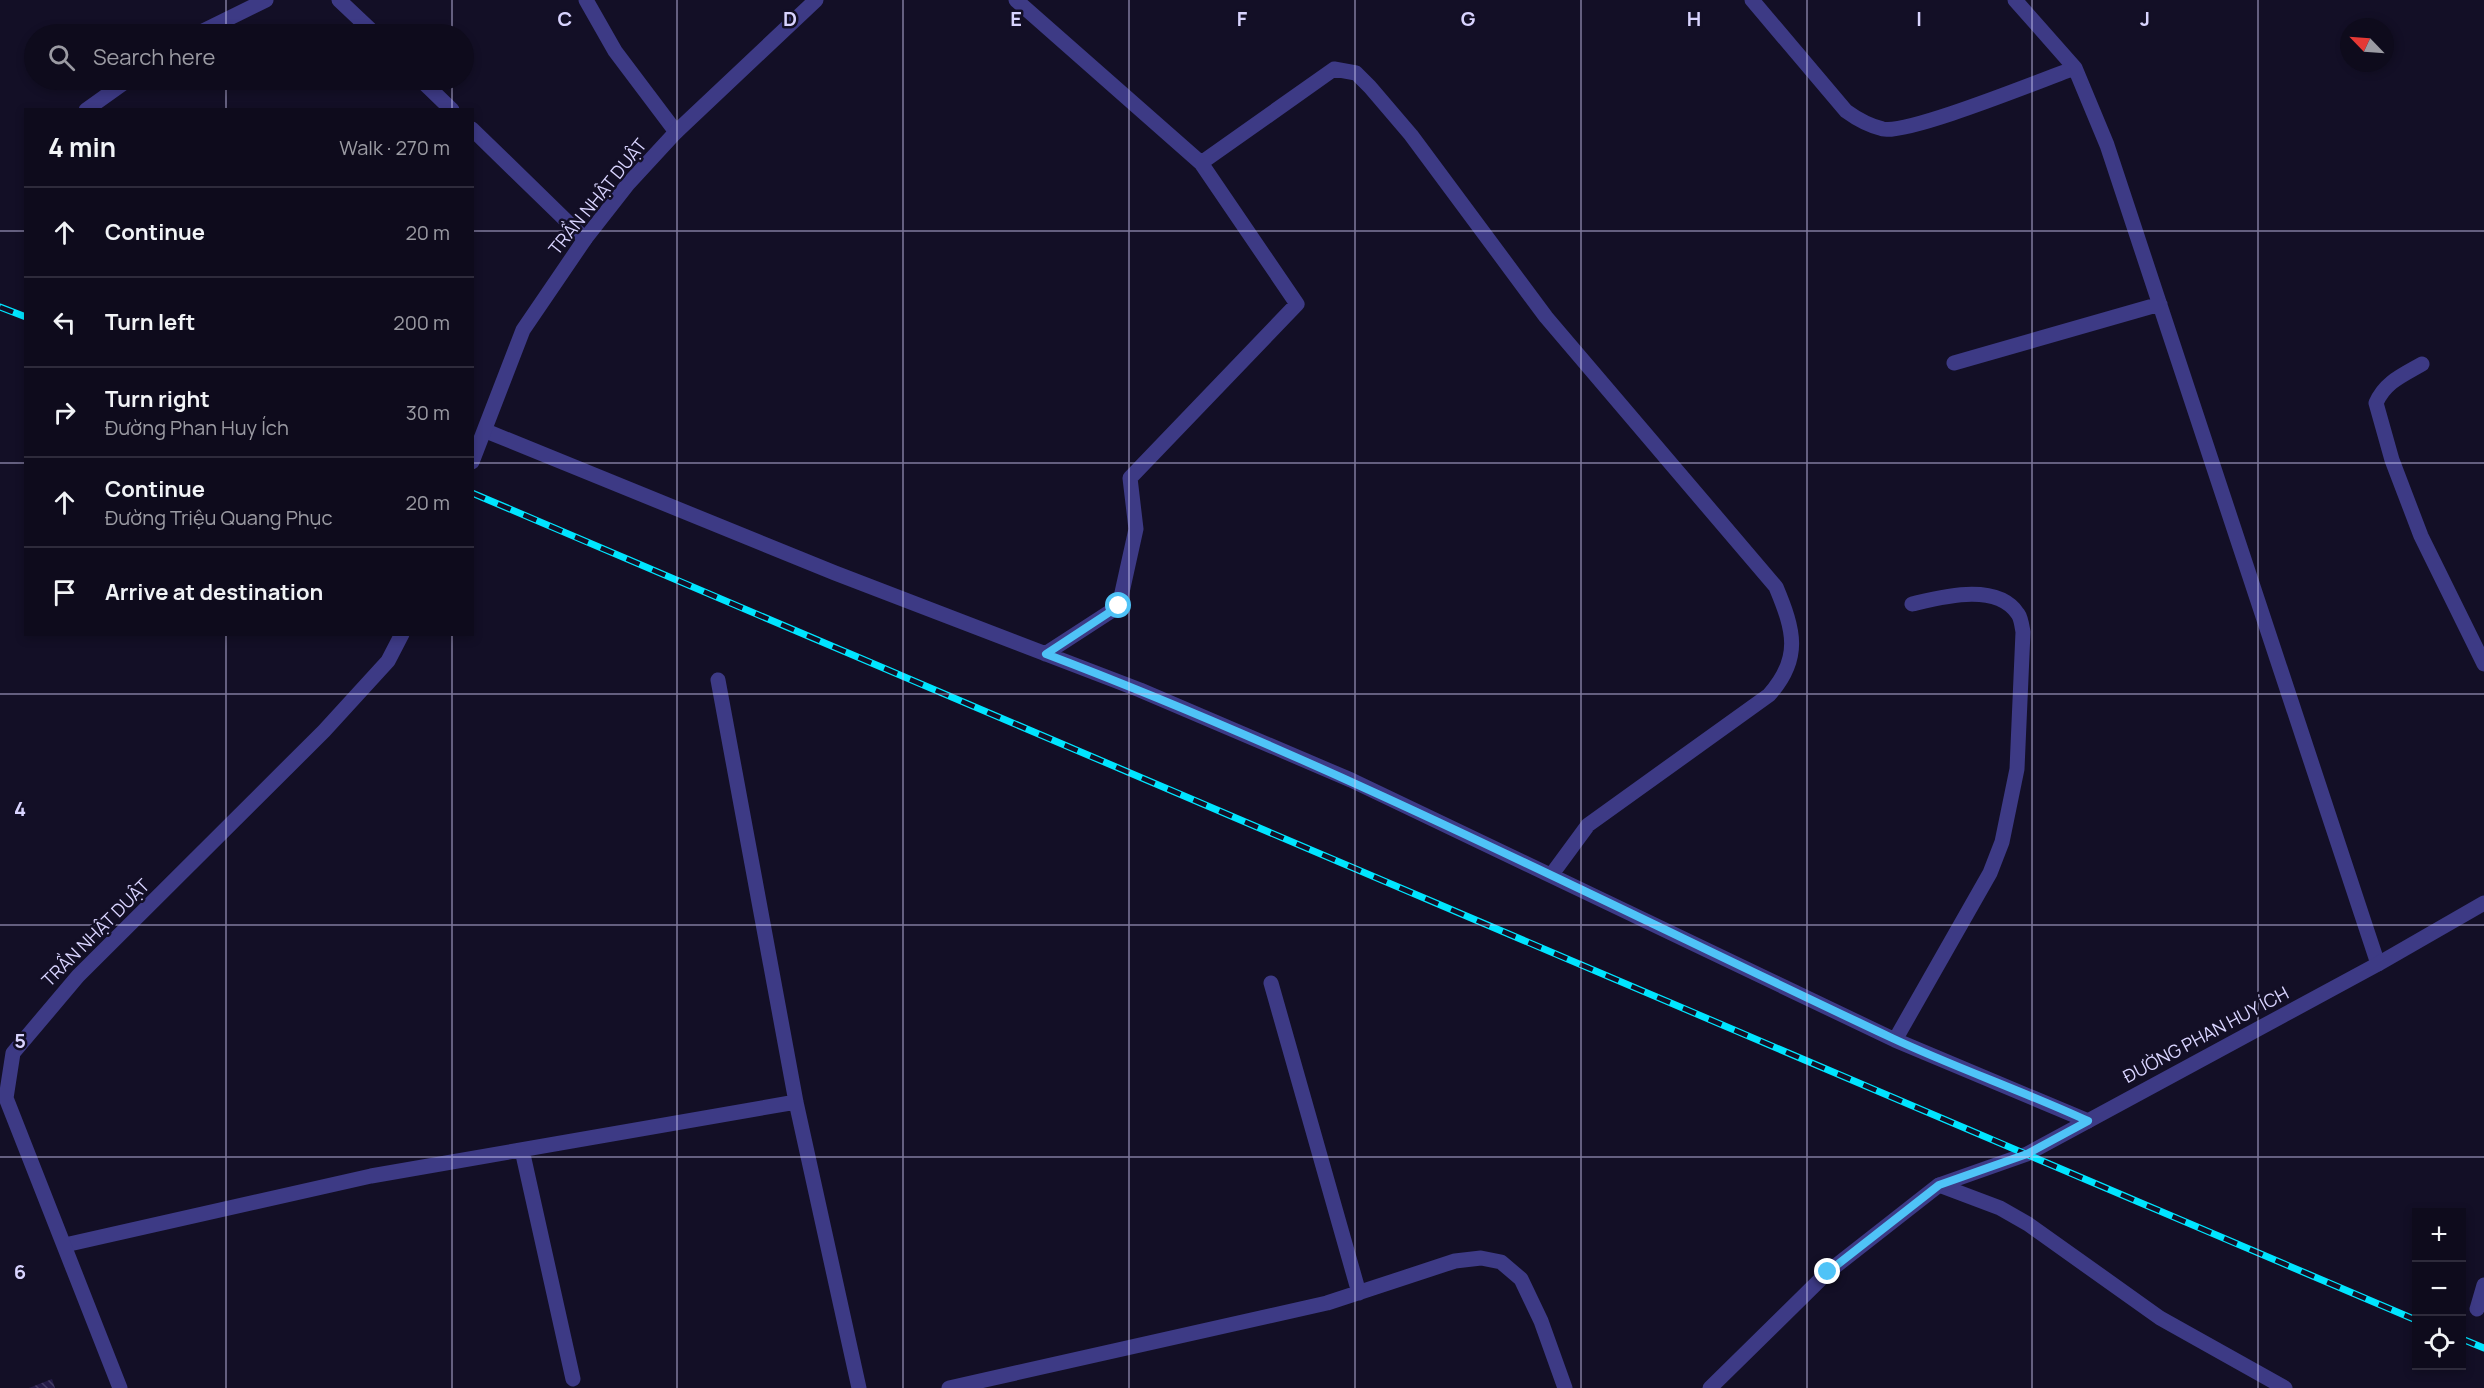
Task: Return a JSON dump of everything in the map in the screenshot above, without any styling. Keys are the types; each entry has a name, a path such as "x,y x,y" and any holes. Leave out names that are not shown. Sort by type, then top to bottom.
{"street":[{"path":"217,24 266,0"},
{"path":"339,0 364,24"},
{"path":"586,0 615,51 676,132"},
{"name":"TRẦN NHẬT DUẬT","path":"474,458 523,330 585,239 628,184 676,132 816,0"},
{"path":"1016,0 1200,163 1297,304 1130,478 1136,529 1119,606 1046,654"},
{"path":"1752,0 1846,111 1859,120 1884,129 1915,124 2075,68"},
{"path":"2015,0 2075,68 2107,145 2378,964"},
{"path":"1200,163 1334,69 1356,73 1411,135 1546,317 1776,587 1787,614 1792,645 1784,678 1768,695 1588,825 1552,873"},
{"path":"89,108 114,90"},
{"path":"431,90 450,108"},
{"path":"474,131 585,239"},
{"path":"1954,363 2160,304"},
{"path":"2422,364 2389,384 2382,390 2376,403 2392,460 2421,536 2484,664"},
{"path":"486,431 835,573 1140,690 1351,780 1552,873 1895,1040 2088,1121"},
{"path":"1895,1040 1990,873 2002,842 2017,769 2023,632 2019,614 2001,599 1962,593 1912,604"},
{"name":"TRẦN NHẬT DUẬT","path":"120,1388 65,1245 3,1099 13,1053 78,976 324,731 388,661 401,636"},
{"path":"718,680 796,1102 859,1388"},
{"name":"ĐƯỜNG PHAN HUY ÍCH","path":"1710,1388 1828,1272 1939,1185 2027,1154 2378,964 2484,903"},
{"path":"1270,983 1359,1293"},
{"path":"65,1245 371,1176 796,1102"},
{"path":"522,1150 573,1379"},
{"path":"1939,1185 2000,1208 2028,1224 2160,1318 2285,1388"},
{"path":"949,1388 1327,1303 1455,1261 1481,1258 1501,1262 1521,1279 1541,1321 1565,1388"},
{"path":"2477,1309 2484,1285"}],"building":[{"path":"52,1379 55,1388 29,1388"}],"railway":[{"path":"0,307 24,316"},
{"path":"474,494 2412,1318"},
{"path":"2466,1341 2484,1348"}],"route":[{"path":"1119,606 1046,654 1140,690 1351,780 1552,873 1895,1040 2088,1121 2027,1154 1939,1185 1828,1272"}]}
